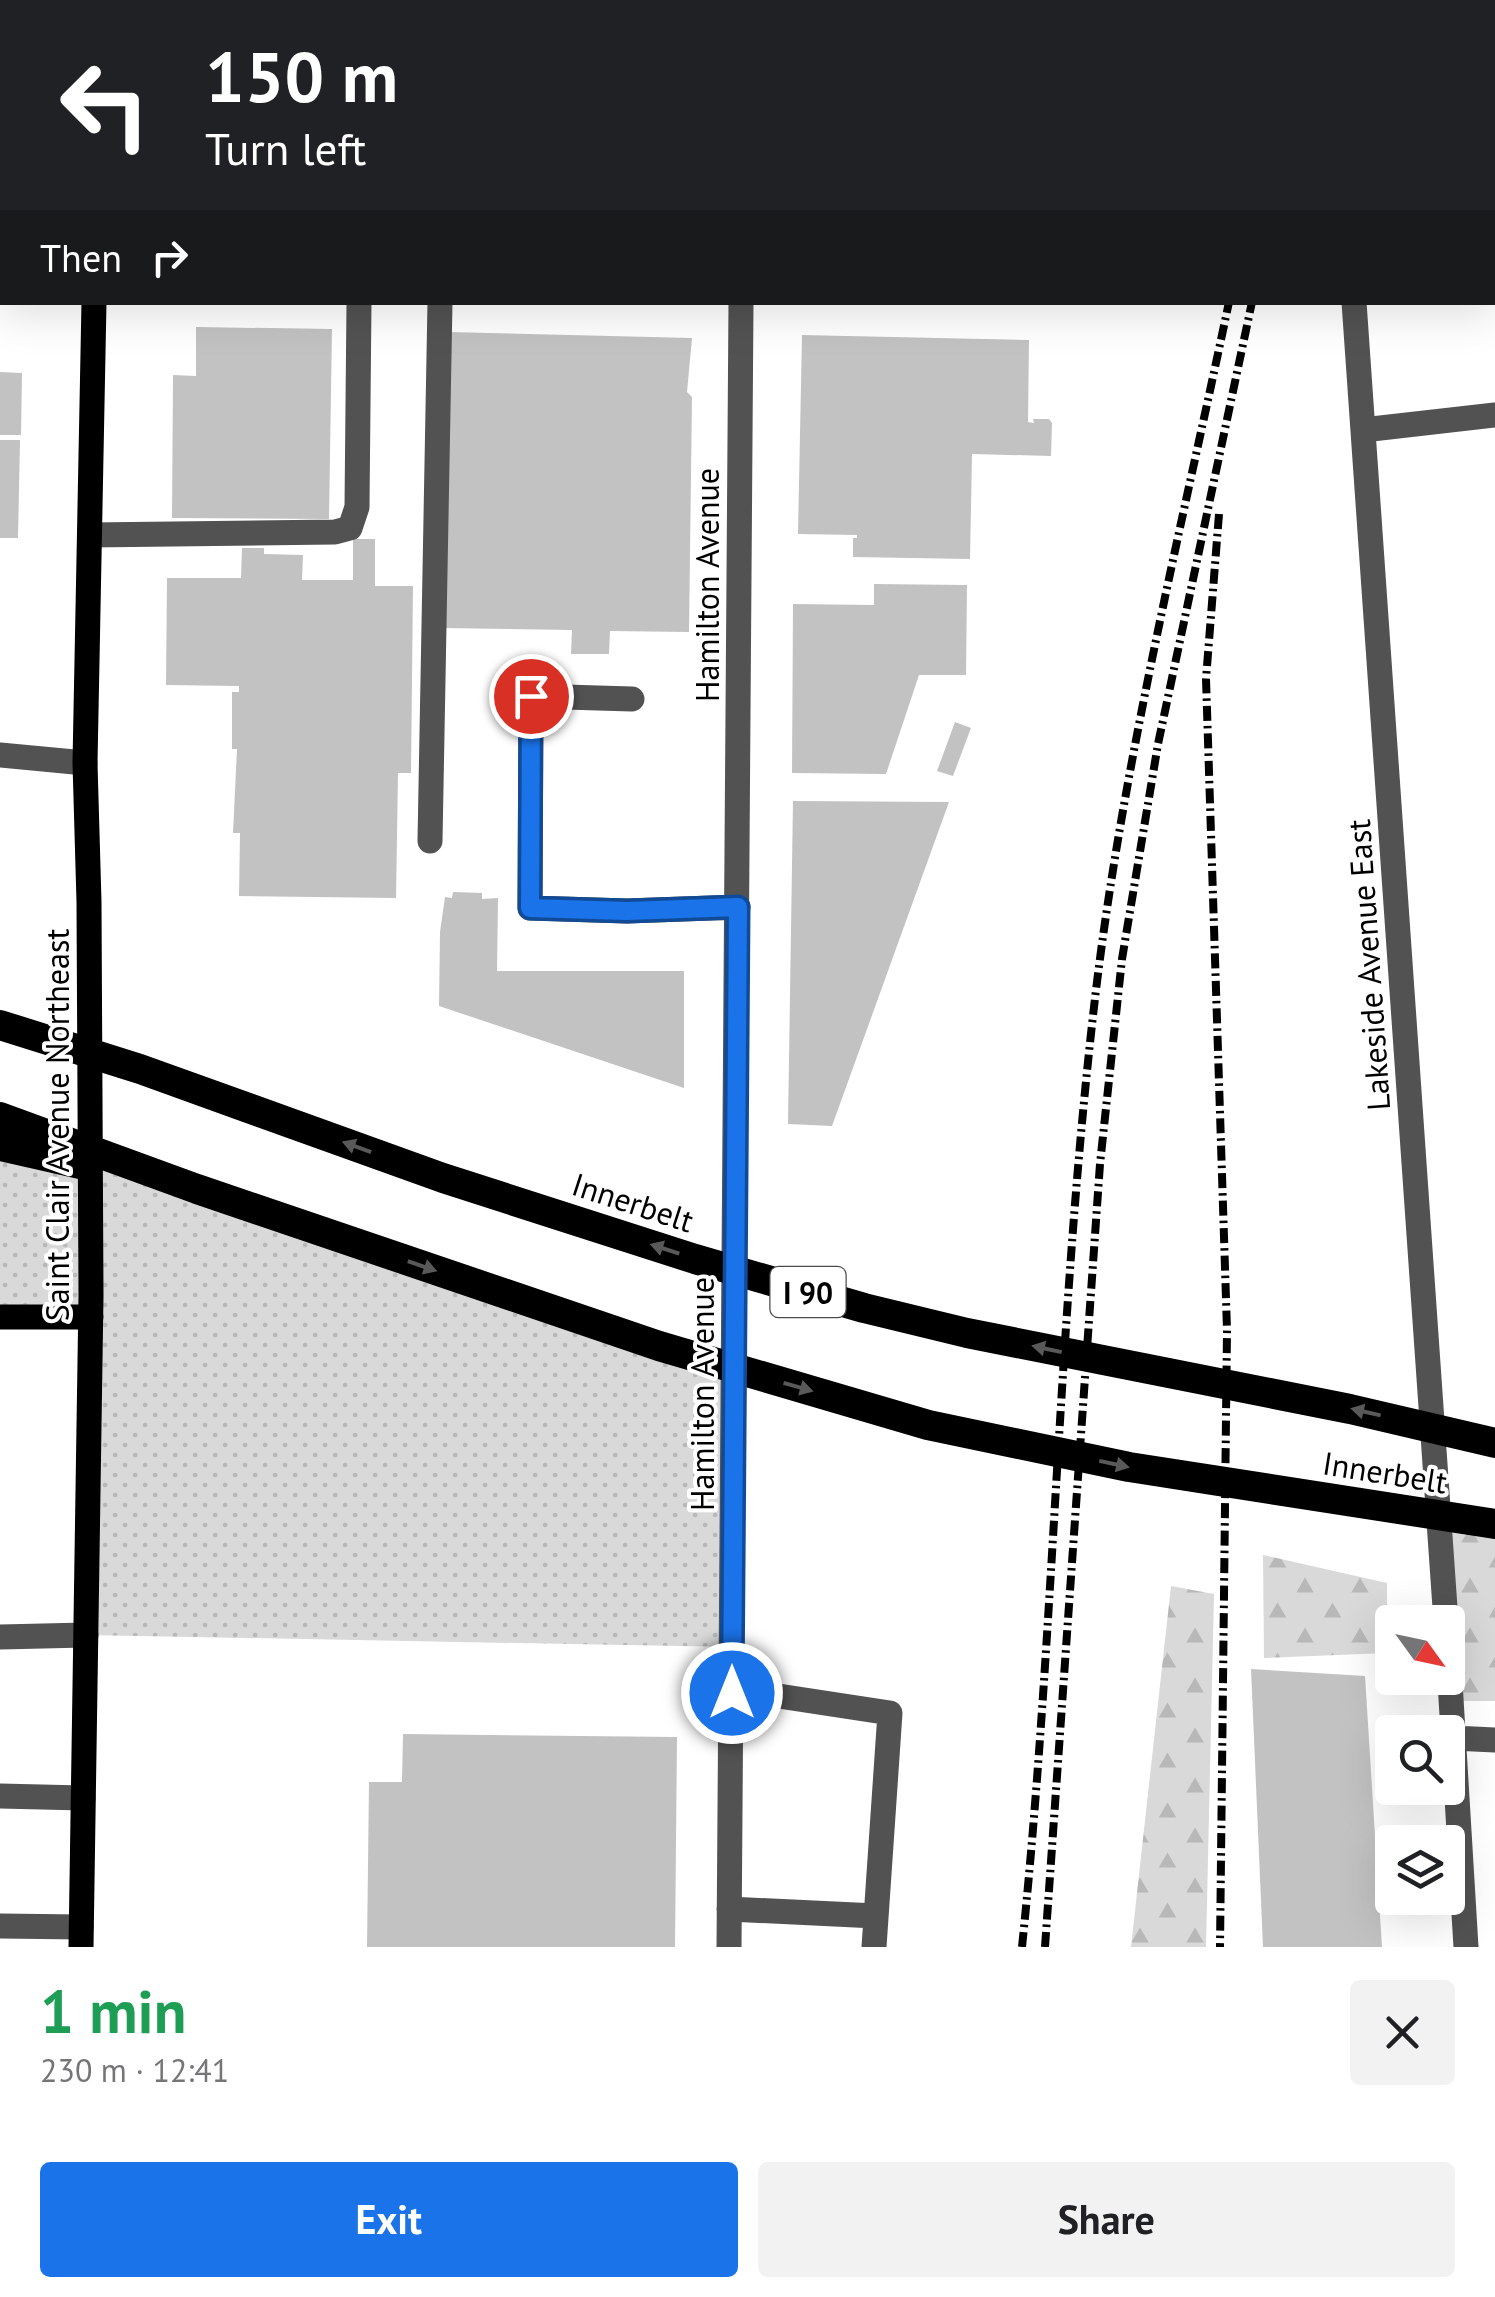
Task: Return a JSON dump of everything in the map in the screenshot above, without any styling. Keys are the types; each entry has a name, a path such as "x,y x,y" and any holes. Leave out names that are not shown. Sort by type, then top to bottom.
{"highway":[{"path":"0,1006 140,1069"},
{"name":"Innerbelt","path":"0,1025 140,1069 443,1178 694,1259 864,1308 1495,1443"},
{"name":"Innerbelt","path":"0,1117 198,1189 660,1346 928,1424 1128,1467 1495,1524"},
{"path":"0,1146 198,1189"}],"main road":[{"name":"Saint Clair Avenue Northeast","path":"81,1937 91,1307 85,763 94,305"},
{"path":"0,1317 91,1307"}],"street":[{"path":"90,535 336,532 350,528 357,507 360,305"},
{"path":"430,841 440,305"},
{"name":"Hamilton Avenue","path":"729,1947 740,305"},
{"name":"Lakeside Avenue East","path":"1354,305 1445,1605"},
{"path":"1363,430 1495,415"},
{"path":"632,699 531,696 530,908 627,911 738,907"},
{"path":"0,755 85,763"},
{"path":"0,1637 86,1635"},
{"path":"732,1693 772,1695 890,1713 874,1947"},
{"path":"1465,1739 1495,1740"},
{"path":"0,1796 83,1798"},
{"path":"1457,1805 1466,1947"},
{"path":"729,1909 876,1916"},
{"path":"0,1926 81,1937"}],"green space":[{"path":"0,1146 197,1189 735,1367 732,1647 86,1635 91,1317 0,1317"},
{"path":"1439,1526 1495,1529 1495,1701 1451,1701 1451,1695 1465,1695 1465,1605 1444,1605"},
{"path":"1263,1555 1387,1583 1387,1605 1375,1605 1375,1653 1264,1658"},
{"path":"1171,1586 1214,1594 1206,1947 1131,1947"}],"building":[{"path":"196,327 332,329 329,519 172,518 173,375 196,376"},
{"path":"448,332 692,338 687,392 692,397 689,632 610,631 609,654 571,654 572,630 442,628"},
{"path":"802,335 1029,340 1028,422 1049,419 1052,423 1051,456 972,454 970,559 853,557 853,538 857,535 798,534"},
{"path":"0,372 22,373 21,435 0,435"},
{"path":"0,440 20,440 18,538 0,538"},
{"path":"353,539 375,539 375,586 413,586 411,773 398,773 396,898 239,896 240,833 233,833 237,749 232,749 232,692 239,692 239,686 166,685 167,578 241,578 242,548 264,548 264,554 303,555 302,580 353,580"},
{"path":"874,584 967,585 966,675 919,675 886,774 792,773 793,604 874,605"},
{"path":"955,722 971,728 953,776 937,771"},
{"path":"793,801 949,802 832,1126 788,1124"},
{"path":"453,892 482,893 482,899 498,898 497,971 684,971 684,1088 439,1006 440,932 445,897 452,898"},
{"path":"1251,1669 1365,1676 1375,1835 1375,1915 1380,1915 1382,1947 1263,1947"},
{"path":"403,1734 677,1737 675,1947 367,1947 369,1782 402,1782"}],"railway":[{"path":"1022,1947 1042,1708 1073,1229 1096,990 1138,731 1228,305"},
{"path":"1045,1947 1100,1164 1122,959 1158,744 1251,305"},
{"path":"1219,514 1206,679 1227,1330 1220,1947"}],"route":[{"path":"531,696 530,908 627,911 738,907 732,1693"}]}
